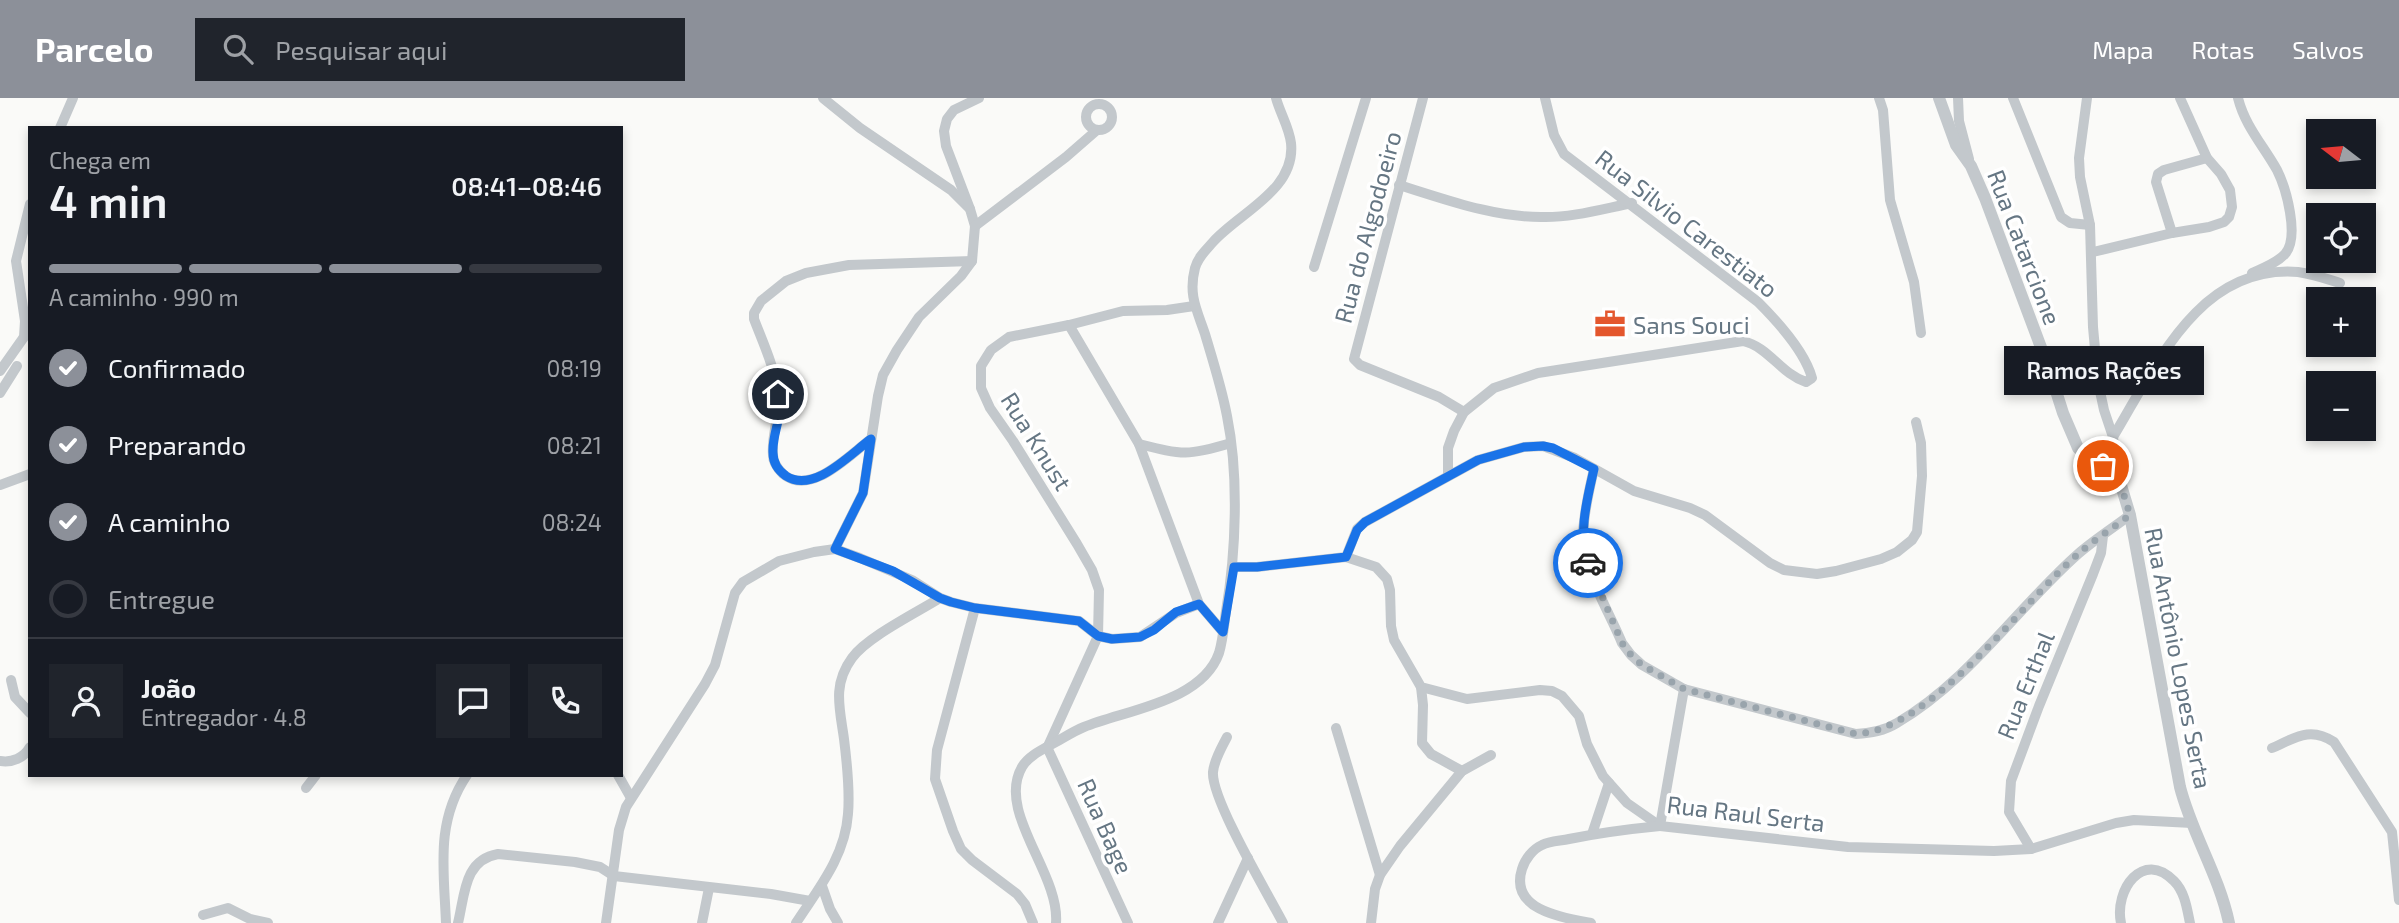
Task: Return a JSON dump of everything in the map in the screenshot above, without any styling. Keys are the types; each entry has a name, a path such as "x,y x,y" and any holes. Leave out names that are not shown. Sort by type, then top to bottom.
{"street":[{"path":"61,126 73,98"},
{"path":"823,98 836,110 951,190 970,209"},
{"path":"836,110 842,98"},
{"path":"835,549 863,493 883,375 919,317 961,276 972,261 975,226 946,146 944,131 947,119 954,110 979,98"},
{"path":"1056,923 1057,909 1050,883 1027,836 1017,800 1018,779 1022,767 1031,757 1082,728 1168,699 1190,687 1210,669 1218,655 1234,567 1231,443 1228,417 1194,306 1192,285 1196,265 1202,254 1222,232 1274,189 1290,164 1292,145 1289,130 1276,98"},
{"path":"1314,267 1366,98"},
{"name":"Rua do Algodoeiro","path":"1423,98 1354,355 1360,365 1439,397 1464,412"},
{"name":"Rua Silvio Carestiato","path":"1464,412 1494,388 1538,373 1734,341 1749,342 1762,349 1798,380 1806,382 1812,378 1805,362 1777,322 1758,302 1564,153 1553,135 1545,98"},
{"path":"1879,98 1883,110 1890,200 1914,282 1922,333"},
{"name":"Rua Catarcione","path":"1939,98 1956,145 1971,166 2078,447 2089,460 2117,472"},
{"path":"1958,98 1959,121 1971,166"},
{"path":"2013,98 2061,217 2070,223 2090,225"},
{"name":"Rua Antônio Lopes Serta","path":"2087,98 2079,158 2093,252 2093,327 2098,382 2113,438 2117,472 2130,515 2180,787 2192,823 2223,894 2229,923"},
{"path":"2093,252 2209,227 2224,222 2229,217 2232,207 2230,190 2207,158 2180,98"},
{"path":"2113,438 2183,326 2218,292 2284,255 2289,247 2292,224 2277,171 2246,123 2238,98"},
{"path":"975,226 1097,130"},
{"path":"2172,233 2156,182 2158,174 2207,158"},
{"path":"1399,185 1478,209 1518,216 1571,215 1632,203"},
{"path":"0,371 27,337 16,261 19,239 28,210"},
{"path":"871,439 819,477 794,480 780,471 773,460 772,451 779,415 778,394 754,319 757,306 786,281 806,273 849,265 972,261"},
{"path":"2242,278 2297,272 2340,283"},
{"name":"Rua Knust","path":"1047,747 1098,636 1099,590 1092,570 990,408 981,388 981,366 991,350 1009,337 1123,311 1194,306"},
{"path":"1069,325 1139,444 1199,604 1223,632"},
{"path":"2,386 17,366"},
{"path":"1448,475 1451,440 1464,412"},
{"path":"1346,557 1357,530 1365,522 1478,460 1535,446 1553,448 1634,491 1705,515 1770,563 1784,570 1817,574 1881,559 1897,552 1912,540 1916,532 1922,476 1921,443 1916,422"},
{"path":"1139,444 1182,454 1231,443"},
{"path":"1594,469 1583,536 1590,570 1622,643 1631,655 1642,665 1684,689 1856,734 1873,733 1896,724 1949,684 2079,553 2130,515"},
{"path":"0,485 28,475"},
{"name":"Rua Erthal","path":"2031,849 2009,812 2011,781 2094,575 2103,536"},
{"path":"606,923 622,817 631,798 715,665 735,593 743,582 779,561 835,549 893,571 940,598 975,608 1079,621 1098,636 1127,639 1140,637 1154,630 1176,612 1199,604"},
{"path":"1234,567 1346,557 1382,572 1390,590 1394,640 1421,687 1422,743 1431,754 1462,771"},
{"path":"796,923 822,886 844,839 848,813 844,739 838,704 840,680 853,656 871,641 940,598"},
{"path":"975,608 937,750 935,779 961,849 1017,894 1025,904 1033,923"},
{"path":"11,680 15,697 28,711"},
{"name":"Rua Raul Serta","path":"1421,687 1467,699 1540,690 1552,691 1562,696 1579,716 1595,762 1609,783 1627,803 1660,825 1848,846 1994,851 2031,849 2116,823 2192,823"},
{"path":"1591,923 1556,916 1530,904 1520,876 1523,864 1530,853 1541,845 1592,834 1660,825 1684,689"},
{"path":"1336,728 1380,875"},
{"path":"2272,748 2310,733 2318,733 2334,742 2392,832 2399,900"},
{"path":"1227,737 1215,761 1213,781 1248,859 1283,923"},
{"name":"Rua Bage","path":"1047,747 1128,923"},
{"path":"0,761 7,762 22,757 28,750"},
{"path":"1371,923 1375,889 1380,875 1462,771 1491,755"},
{"path":"306,788 314,777"},
{"path":"446,923 443,856 445,825 450,807 466,777"},
{"path":"619,777 631,798"},
{"path":"1592,834 1609,783"},
{"path":"458,923 471,872 479,860 487,856 508,854 600,867 614,876 810,901"},
{"path":"1218,923 1248,859"},
{"path":"2121,923 2121,896 2131,878 2144,870 2155,870 2175,882 2182,892 2190,923"},
{"path":"822,886 838,923"},
{"path":"702,923 709,888"},
{"path":"204,915 228,908 250,919 268,923"}],"way so far":[{"path":"1588,563 1622,643 1642,665 1684,689 1856,734 1873,733 1896,724 1949,684 2079,553 2130,515 2117,472 2103,466"}],"place":[{"name":"Sans Souci","path":"1610,324"},
{"name":"Ramos Rações","path":"2103,466"}],"route":[{"path":"778,394 779,415 772,451 773,460 780,471 794,480 819,477 871,439 863,493 835,549 893,571 951,602 975,608 1079,621 1098,636 1112,639 1140,637 1154,630 1176,612 1199,604 1223,632 1234,567 1346,557 1352,539 1365,522 1478,460 1524,447 1553,448 1594,469 1583,536 1588,563"}]}
